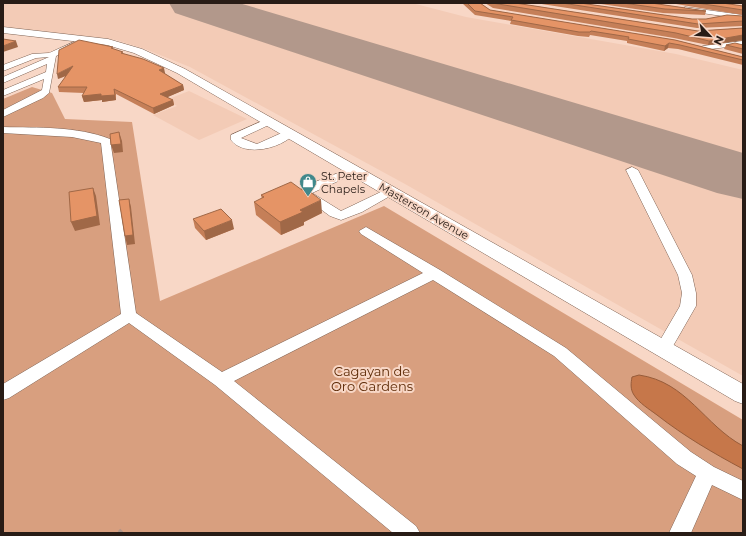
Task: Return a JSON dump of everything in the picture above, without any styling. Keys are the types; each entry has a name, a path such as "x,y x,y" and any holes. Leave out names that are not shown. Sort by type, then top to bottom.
{"main road":[{"name":"Masterson Avenue","path":"3,30 87,39 123,46 160,60 270,121 743,395"}],"street":[{"path":"676,7 743,17"},
{"path":"704,20 721,17 722,14"},
{"path":"726,38 741,44"},
{"path":"3,80 87,39"},
{"path":"703,48 741,44"},
{"path":"694,45 723,53"},
{"path":"3,68 35,56 52,57"},
{"path":"3,114 40,96 46,91 52,57"},
{"path":"3,93 50,73"},
{"path":"270,121 241,133 235,137 236,140 248,148 254,148 290,133"},
{"path":"3,130 86,135 102,138 106,141 125,297 130,316 221,380 409,533"},
{"path":"354,170 310,188 306,191 306,194 341,216 391,192"},
{"path":"632,170 685,275 689,293 688,306 663,349"},
{"path":"366,231 560,352 645,426 707,474 743,491"},
{"path":"221,380 435,273"},
{"path":"3,393 130,316"},
{"path":"680,533 707,474"}],"shaded area":[{"path":"3,3 412,3 466,17 676,54 743,70 743,376 405,184 190,67 145,49 116,40 3,27"},
{"path":"189,91 247,119 199,140 153,115 177,106 166,100"},
{"path":"639,375 656,379 670,386 683,395 729,437 743,446 743,469 688,437 641,403 634,395 631,386 632,377"}],"green space":[{"name":"Cagayan de Oro Gardens","path":"32,87 52,93 65,119 132,122 160,301 384,206 743,420 743,533 3,533 3,99"}],"building":[{"path":"467,3 480,3 490,10 675,40 743,57 743,60 669,43 665,46 628,39 629,37 591,31 579,32 511,20 513,17 475,11"},
{"path":"492,3 515,3 698,31 743,28 743,35 709,41 676,33"},
{"path":"562,3 580,3 692,19 706,19 727,15 743,16 743,21 698,24"},
{"path":"623,3 651,3 706,11 665,9"},
{"path":"697,3 722,3 743,6 743,10"},
{"path":"3,39 16,41 3,46"},
{"path":"79,40 113,47 111,48 123,52 121,53 143,59 164,68 159,70 183,85 160,94 173,100 153,108 114,89 115,95 101,96 101,94 82,96 87,87 58,87 73,66 57,74 59,50"},
{"path":"735,43 743,45 743,49 726,45"},
{"path":"119,132 121,144 111,145 110,134"},
{"path":"291,182 302,190 305,188 321,200 300,210 303,212 280,222 254,202 264,197 261,195"},
{"path":"93,188 97,216 71,222 69,192"},
{"path":"129,199 133,235 125,236 119,200"},
{"path":"221,209 232,220 204,231 193,219"}],"runway":[{"path":"191,3 743,177"}],"place":[{"name":"St. Peter Chapels","path":"308,197"}]}
